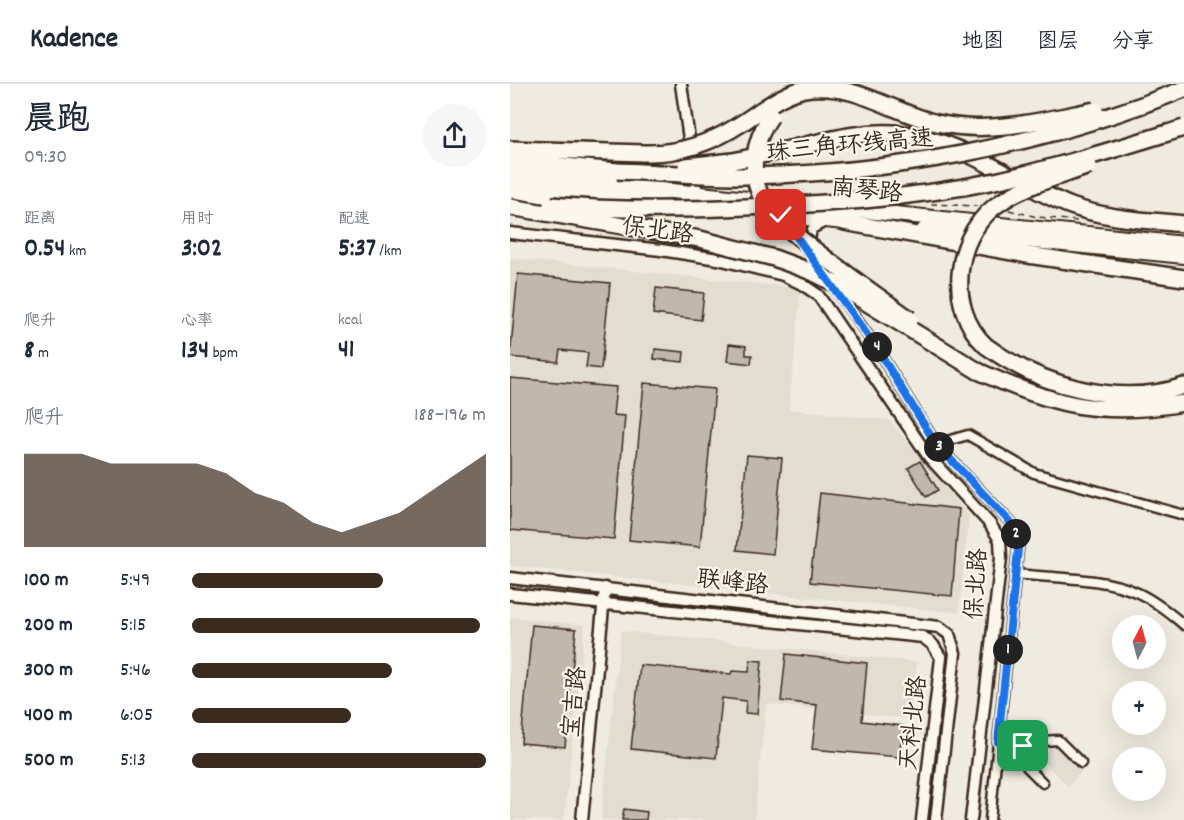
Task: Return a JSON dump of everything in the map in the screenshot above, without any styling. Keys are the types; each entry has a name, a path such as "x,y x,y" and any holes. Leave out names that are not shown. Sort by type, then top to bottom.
{"highway":[{"path":"510,149 678,152 727,133 778,99 798,90 820,87 859,93 913,116 939,124 980,128 1022,124 1163,97"},
{"path":"820,87 782,106 771,116 761,131 756,147 755,177 764,204 779,221 818,253 979,369"},
{"name":"珠三角环线高速","path":"510,161 617,171 733,176 824,173 887,167 994,147 1065,128 1184,89"},
{"path":"510,201 634,211 829,204 954,188 996,180 1184,129"},
{"path":"1184,129 1026,189 1004,200 987,213 965,250 959,277 959,295 966,318 974,332 986,346 1020,368 1082,390 1115,394 1166,393 1184,388"},
{"path":"617,171 733,161 856,135 901,134 927,138 951,146 1060,201 1083,210 1116,217 1184,224"},
{"path":"510,207 700,239 774,258 812,272 838,285 979,369 1029,394 1077,406 1129,410 1184,404"},
{"path":"837,221 1028,255 1184,278"}],"main road":[{"name":"南琴路","path":"510,174 1184,244"},
{"name":"南琴路","path":"510,188 1184,256"}],"street":[{"path":"681,84 697,194"},
{"path":"781,215 876,347 936,444 1012,524 1019,540 990,820"},
{"path":"807,251 812,229 837,221"},
{"name":"保北路","path":"510,233 662,250 718,260 783,275 818,295 929,457 990,524 1000,540 1001,558 971,820"},
{"path":"936,444 968,435 1035,473 1184,515"},
{"path":"1015,574 1110,584 1137,592 1166,609 1184,625"},
{"name":"联峰路","path":"510,578 924,623 939,627 949,634 955,653 936,820"},
{"name":"宝吉路","path":"582,820 605,588"},
{"name":"联峰路","path":"510,594 923,637"},
{"name":"天科北路","path":"922,820 941,658 933,645 923,637"},
{"path":"1028,750 1043,741 1058,740 1081,763"},
{"path":"998,742 1023,746 1028,750"},
{"path":"1028,750 1027,767 1043,783"}],"path":[{"path":"770,193 812,192"},
{"path":"929,204 978,206"},
{"path":"1009,210 1037,217 1082,222"}],"shaded area":[{"path":"510,258 801,288 789,409 889,420 969,516 959,613 510,566"},
{"path":"510,617 585,625 564,820 510,820"},
{"path":"621,631 917,662 911,719 766,704 754,820 601,820"},
{"path":"1055,742 1084,770 1068,786 1040,758"}],"building":[{"path":"518,274 610,283 601,369 586,367 588,353 560,350 558,362 510,357"},
{"path":"656,288 704,293 701,320 653,314"},
{"path":"729,344 746,346 746,355 752,355 751,364 727,361"},
{"path":"655,349 684,352 683,362 654,359"},
{"path":"510,378 616,387 613,415 625,416 614,539 510,530"},
{"path":"644,383 715,389 700,547 629,540"},
{"path":"747,455 782,458 773,554 737,550"},
{"path":"920,461 938,490 926,497 908,468"},
{"path":"820,493 959,509 952,596 810,582"},
{"path":"532,625 576,629 565,747 521,743"},
{"path":"786,654 867,663 862,721 903,726 899,757 812,749 817,705 781,701"},
{"path":"750,660 762,661 757,714 745,713 746,701 722,698 716,758 631,749 640,665 731,674 732,671 749,672"},
{"path":"624,809 647,812 646,820 622,820"}],"route":[{"path":"781,215 876,347 936,444 1012,524 1019,540 998,742 1023,746"}]}
